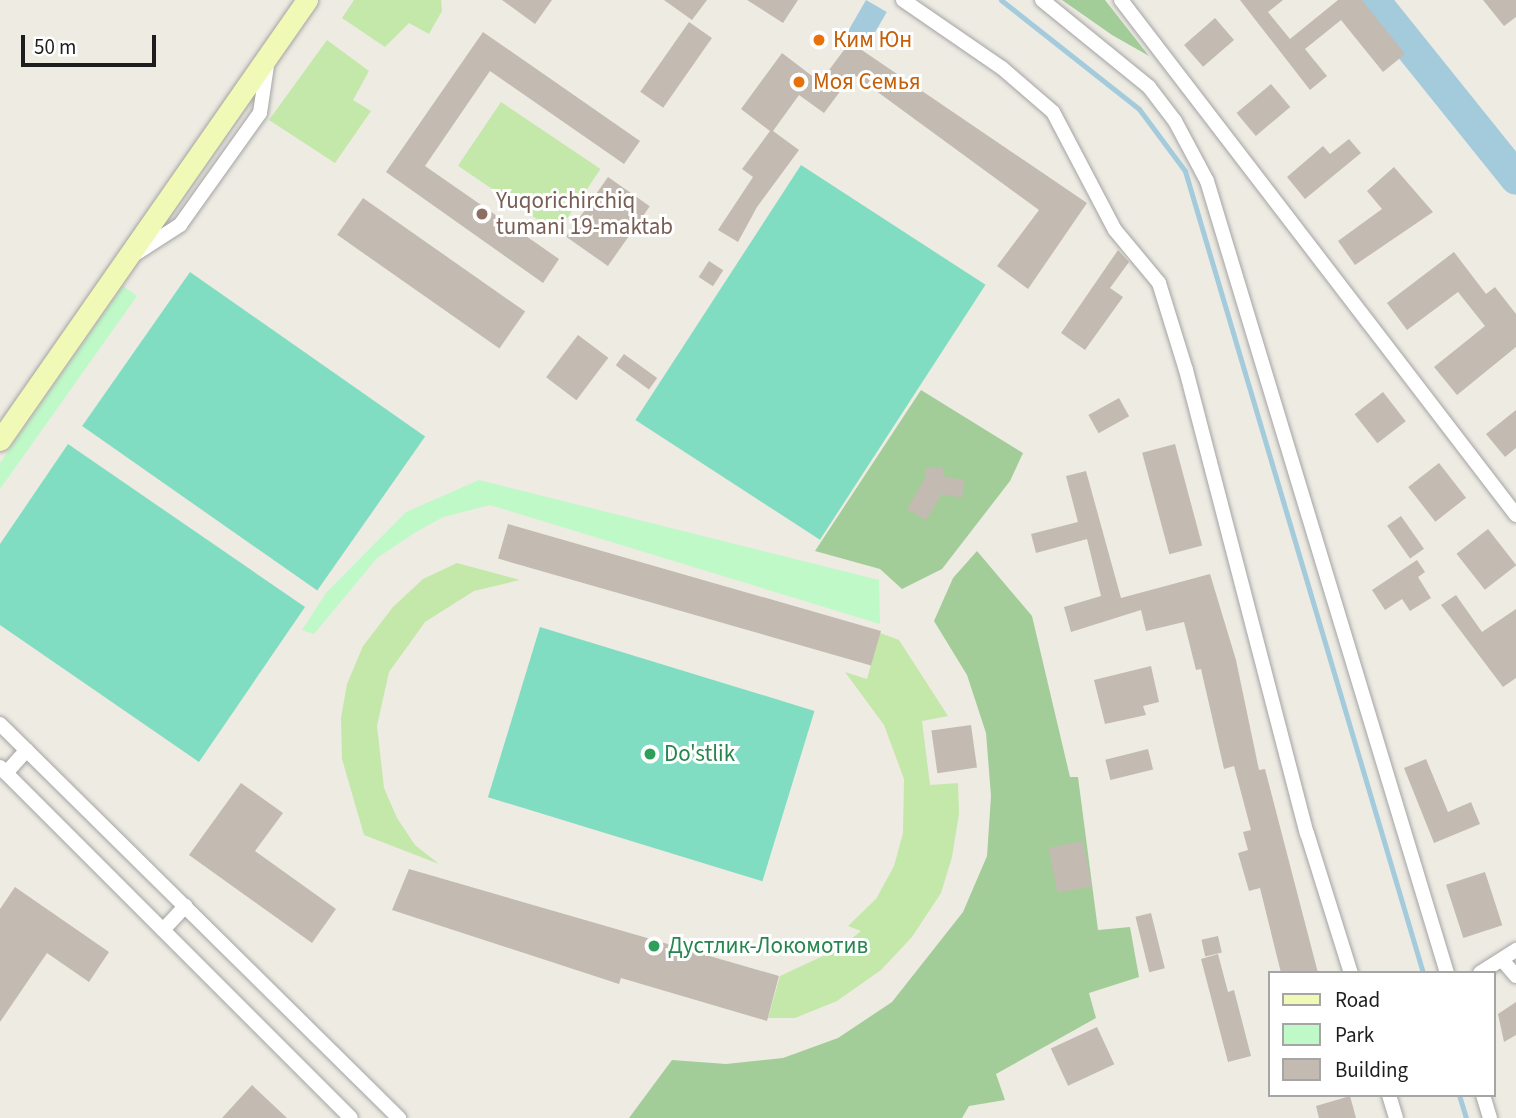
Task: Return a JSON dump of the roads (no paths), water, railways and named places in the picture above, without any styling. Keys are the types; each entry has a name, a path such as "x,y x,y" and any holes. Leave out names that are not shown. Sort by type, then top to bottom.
{"main road":[{"path":"0,416 290,0"},
{"path":"0,440 307,0"}],"street":[{"path":"903,0 1002,68 1054,112 1115,230 1159,283 1186,370 1307,833 1350,971"},
{"path":"1042,0 1149,87 1175,121 1207,181 1446,971"},
{"path":"1121,0 1516,515"},
{"path":"0,723 398,1118"},
{"path":"27,750 3,770 351,1118"},
{"path":"163,930 185,906"},
{"path":"1484,971 1503,961 1516,950"},
{"path":"1503,961 1516,976"},
{"path":"1390,1097 1396,1118"},
{"path":"1484,1097 1490,1118"}],"water":[{"path":"866,0 887,12 867,46 846,34"}],"waterway":[{"path":"1001,0 1139,109 1185,171 1422,971"},
{"path":"1373,0 1516,178"},
{"path":"1460,1097 1466,1118"}],"place":[{"name":"Ким Юн","path":"819,40"},
{"name":"Моя Семья","path":"799,82"},
{"name":"Yuqorichirchiq tumani 19-maktab","path":"482,214"},
{"name":"Do'stlik","path":"650,754"},
{"name":"Дустлик-Локомотив","path":"654,946"}]}
